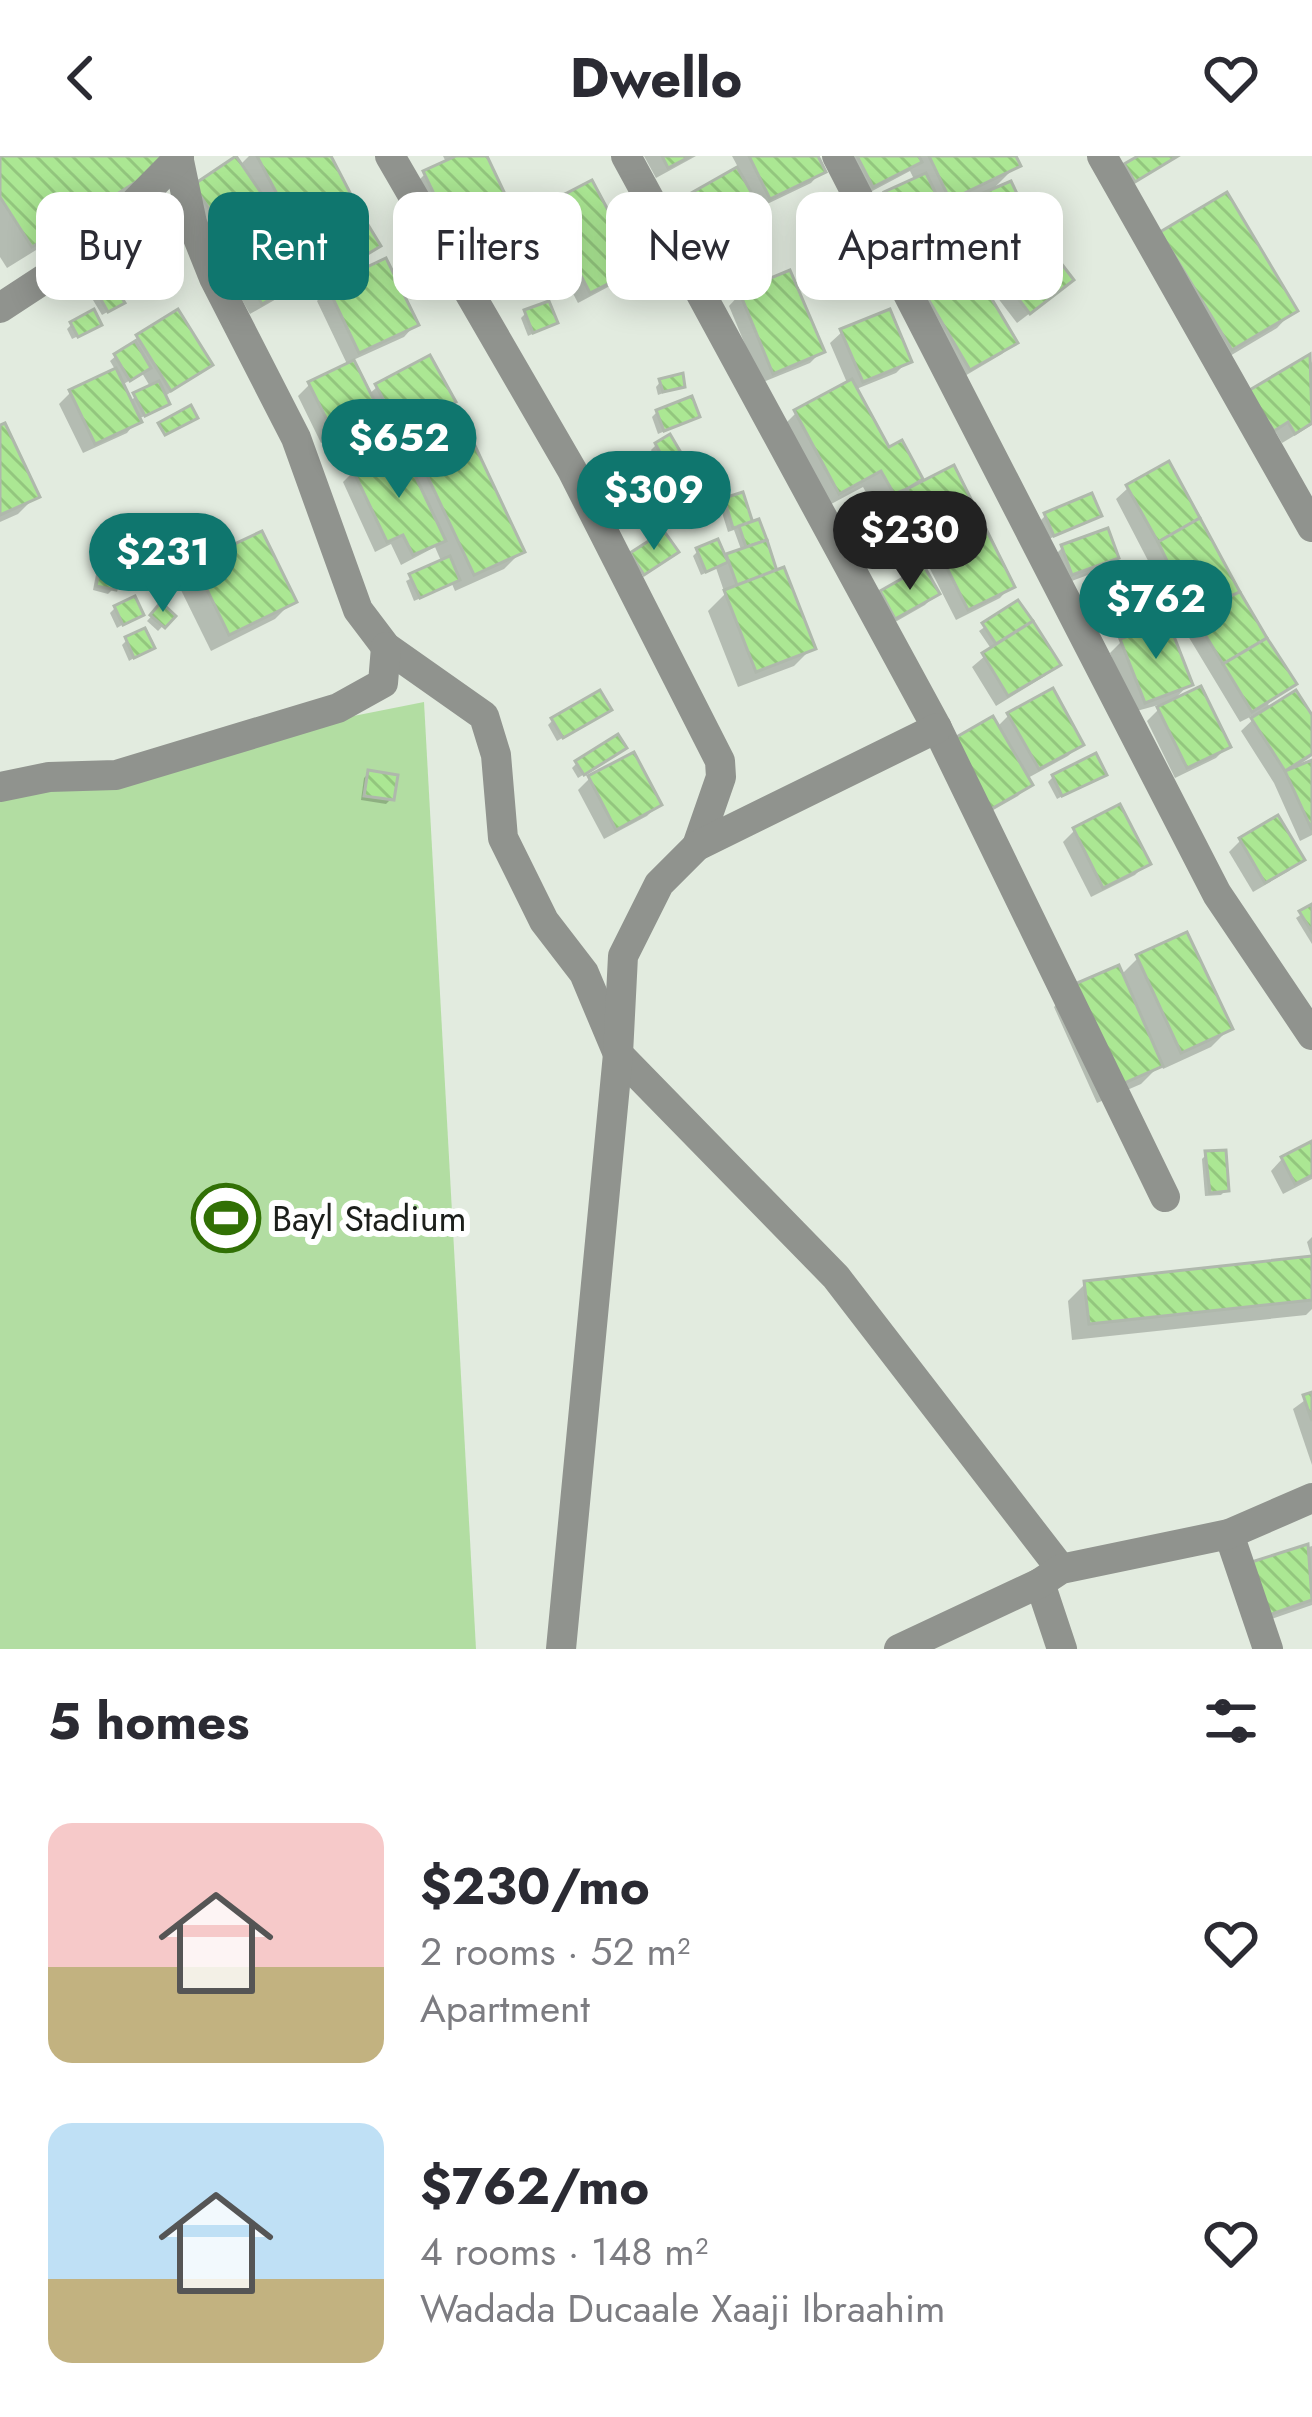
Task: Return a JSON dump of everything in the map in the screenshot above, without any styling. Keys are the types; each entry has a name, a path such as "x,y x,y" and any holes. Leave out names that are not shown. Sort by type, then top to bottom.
{"street":[{"path":"389,156 572,470 720,761 718,790 698,846"},
{"path":"626,156 937,728 1165,1197"},
{"path":"837,156 1217,894 1312,1035"},
{"path":"1102,156 1312,527"},
{"path":"0,308 87,251 178,157"},
{"path":"178,157 192,223 214,278 296,438 358,610 386,647 484,716 496,755 503,838 544,920 584,973 618,1054 836,1277 1050,1575 1062,1649"},
{"path":"0,787 49,777 116,775 338,708 382,683 386,647"},
{"path":"561,1649 618,1054 622,956 659,884 698,846 937,728"},
{"path":"898,1649 1050,1575 1229,1534 1312,1498"},
{"path":"1229,1534 1268,1649"}],"green space":[{"name":"Bayl Stadium","path":"424,702 476,1649 0,1649 0,786"}],"building":[{"path":"0,156 160,156 165,164 120,192 36,192 36,245 32,247 0,197"},
{"path":"236,156 261,192 208,192 208,207 193,185"},
{"path":"257,156 331,156 350,192 276,192"},
{"path":"456,156 487,156 504,192 433,192 423,171"},
{"path":"662,156 691,156 668,168"},
{"path":"749,156 818,156 826,172 772,198 772,192 767,192"},
{"path":"857,156 919,156 922,162 873,187"},
{"path":"929,156 1016,156 1021,166 967,192 946,192"},
{"path":"1138,156 1178,156 1135,182 1124,164"},
{"path":"737,167 751,192 693,192"},
{"path":"926,173 935,192 884,192"},
{"path":"592,180 606,206 606,285 590,293 582,278 582,192 569,192"},
{"path":"1011,181 1016,192 985,192"},
{"path":"1227,192 1298,311 1232,350 1160,232"},
{"path":"369,226 381,246 369,253"},
{"path":"386,258 393,272 393,300 407,300 419,325 359,353 334,300 369,300 369,266"},
{"path":"1063,266 1074,280 1063,288"},
{"path":"790,270 796,300 803,300 825,352 773,374 743,300 772,300 772,277"},
{"path":"101,300 123,300 125,303 108,312"},
{"path":"929,300 992,300 1018,343 970,370"},
{"path":"1019,300 1048,300 1030,314"},
{"path":"549,301 558,323 533,333 524,310"},
{"path":"94,309 102,325 78,337 70,322"},
{"path":"178,309 213,365 171,391 136,335"},
{"path":"890,309 912,362 863,382 840,329"},
{"path":"135,341 151,368 130,381 114,354"},
{"path":"1310,354 1312,423 1295,434 1288,422 1274,431 1248,391"},
{"path":"430,355 456,402 401,432 375,384"},
{"path":"354,360 391,434 362,448 351,425 334,434 308,382"},
{"path":"116,368 142,422 95,444 69,390"},
{"path":"683,373 685,387 663,392 659,379"},
{"path":"852,379 889,447 902,440 923,479 907,489 894,494 881,471 839,494 794,410"},
{"path":"159,381 170,404 145,416 133,393"},
{"path":"692,396 700,417 664,431 656,410"},
{"path":"191,405 198,418 165,435 158,423"},
{"path":"460,414 525,552 474,575 409,437"},
{"path":"5,423 40,497 0,515 0,425"},
{"path":"670,434 680,451 664,460 655,443"},
{"path":"401,446 446,541 413,555 403,535 387,542 352,468"},
{"path":"635,453 643,477 616,485 609,462"},
{"path":"1169,461 1200,518 1158,542 1126,485"},
{"path":"954,465 986,529 939,552 907,489"},
{"path":"650,470 665,501 615,525 600,494"},
{"path":"709,473 715,496 694,501 689,478"},
{"path":"743,492 753,523 733,528 724,498"},
{"path":"1092,493 1102,516 1054,536 1044,513"},
{"path":"1200,518 1240,592 1192,613 1158,542"},
{"path":"759,519 767,540 746,547 739,526"},
{"path":"1108,528 1119,558 1072,575 1061,545"},
{"path":"986,529 1015,587 968,610 939,552"},
{"path":"262,531 297,602 229,635 194,563"},
{"path":"664,531 679,552 644,575 630,553"},
{"path":"718,539 728,562 706,572 696,548"},
{"path":"767,540 777,571 737,585 726,554"},
{"path":"174,547 185,573 157,584 146,558"},
{"path":"450,556 460,580 420,598 409,574"},
{"path":"102,560 122,564 116,590 96,586"},
{"path":"924,566 940,594 895,619 880,591"},
{"path":"784,567 816,649 756,672 724,590"},
{"path":"1240,592 1267,638 1223,664 1192,613"},
{"path":"135,596 144,615 123,625 114,606"},
{"path":"1018,600 1033,621 996,644 982,623"},
{"path":"161,602 176,616 165,628 150,615"},
{"path":"1033,621 1061,665 1008,696 982,653"},
{"path":"1168,621 1193,685 1145,703 1120,639"},
{"path":"145,628 155,648 134,658 125,637"},
{"path":"1267,638 1297,684 1252,712 1223,664"},
{"path":"1201,686 1231,747 1187,768 1157,707"},
{"path":"1053,688 1084,745 1039,769 1007,713"},
{"path":"600,690 612,710 563,738 551,718"},
{"path":"1296,690 1312,715 1312,754 1285,771 1251,718"},
{"path":"993,716 1033,785 986,812 946,743"},
{"path":"618,734 627,748 584,775 575,761"},
{"path":"634,752 662,805 616,830 588,776"},
{"path":"1096,753 1107,775 1062,796 1052,775"},
{"path":"1312,760 1312,830 1285,771"},
{"path":"368,770 398,775 394,800 364,796"},
{"path":"1120,804 1151,864 1103,888 1073,828"},
{"path":"1278,815 1305,860 1265,883 1239,838"},
{"path":"1312,904 1312,932 1299,911"},
{"path":"1187,932 1233,1029 1181,1053 1136,955"},
{"path":"1119,965 1163,1066 1115,1087 1070,986"},
{"path":"1312,1141 1312,1175 1295,1184 1281,1157"},
{"path":"1226,1150 1229,1191 1210,1193 1205,1151"},
{"path":"1312,1256 1312,1300 1089,1324 1084,1281"},
{"path":"1312,1392 1312,1421 1303,1395"},
{"path":"1308,1544 1312,1600 1260,1618 1242,1565"}],"place":[{"name":"Bayl Stadium","path":"226,1218"}]}
